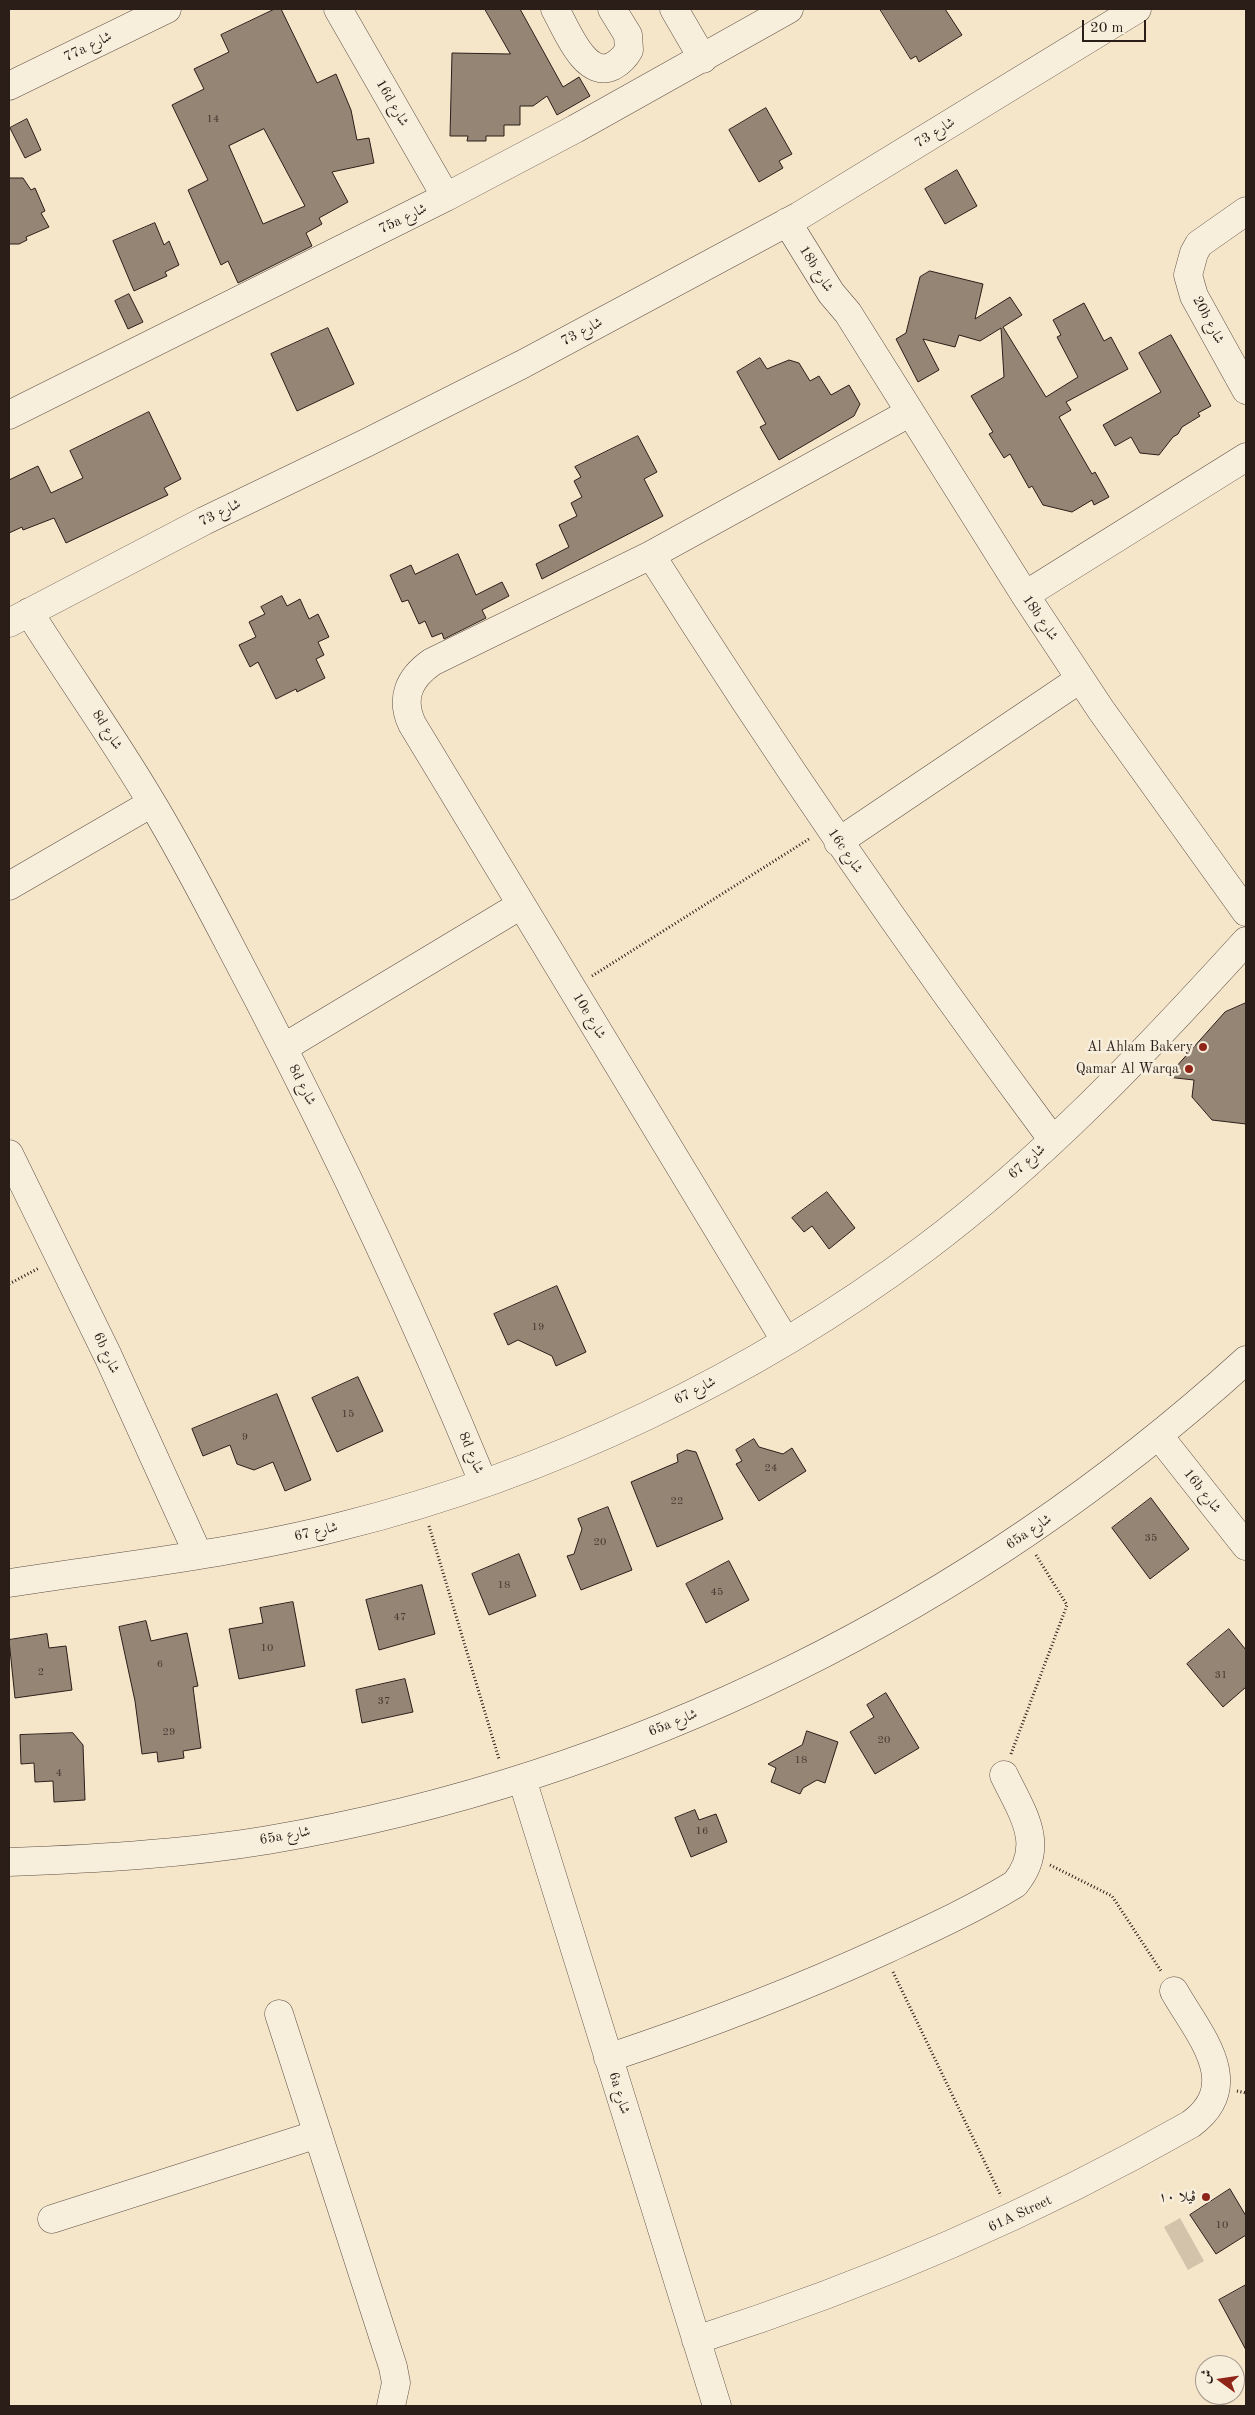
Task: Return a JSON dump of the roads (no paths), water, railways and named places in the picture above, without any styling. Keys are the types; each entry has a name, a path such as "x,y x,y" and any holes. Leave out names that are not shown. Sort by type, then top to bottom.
{"street":[{"name":"77a شارع","path":"9,86 167,9"},
{"name":"16d شارع","path":"338,9 446,197"},
{"path":"556,9 582,56 595,67 603,69 620,61 629,50 628,36 612,9"},
{"path":"674,9 703,59"},
{"name":"75a شارع","path":"9,415 446,197 703,59 789,9"},
{"name":"شارع 73","path":"26,614 204,521 366,443 523,364 793,219 1137,9"},
{"name":"20b شارع","path":"1246,211 1200,244 1194,253 1188,274 1194,296 1246,390"},
{"name":"18b شارع","path":"793,219 832,293 848,313 1024,595 1080,679 1246,912"},
{"path":"651,555 909,413"},
{"path":"1024,595 1246,457"},
{"name":"10e شارع","path":"651,555 432,662 413,678 408,689 407,713 785,1340"},
{"name":"16c شارع","path":"651,555 833,834 974,1034 1052,1139"},
{"name":"8d شارع","path":"26,614 74,684 90,703 152,803 283,1048 388,1261 483,1482"},
{"path":"833,834 1080,679"},
{"path":"9,886 152,803"},
{"path":"283,1048 521,904"},
{"name":"شارع 67","path":"9,1583 272,1542 334,1528 422,1504 563,1453 639,1420 713,1382 856,1296 925,1248 990,1196 1123,1072 1246,941"},
{"name":"6b شارع","path":"9,1154 61,1257 154,1455 198,1554"},
{"name":"65a شارع","path":"9,1862 91,1859 179,1851 267,1840 353,1823 514,1782 684,1720 761,1685 911,1606 1024,1535 1100,1482 1159,1436 1246,1360"},
{"name":"16b شارع","path":"1159,1436 1246,1546"},
{"path":"608,2058 690,2031 770,2001 925,1932 1015,1884 1026,1872 1031,1856 1032,1840 1027,1824 1004,1774"},
{"name":"6a شارع","path":"514,1782 608,2058 717,2406"},
{"name":"61A Street","path":"696,2340 816,2300 890,2272 1011,2218 1134,2157 1204,2115 1213,2102 1218,2087 1217,2071 1212,2056 1174,1991"},
{"path":"279,2014 393,2367 396,2383 394,2400 391,2406"},
{"path":"52,2219 318,2134"}],"place":[{"name":"Al Ahlam Bakery","path":"1203,1047"},
{"name":"Qamar Al Warqa","path":"1189,1069"},
{"name":"ڤيلا ١٠","path":"1206,2197"}]}
